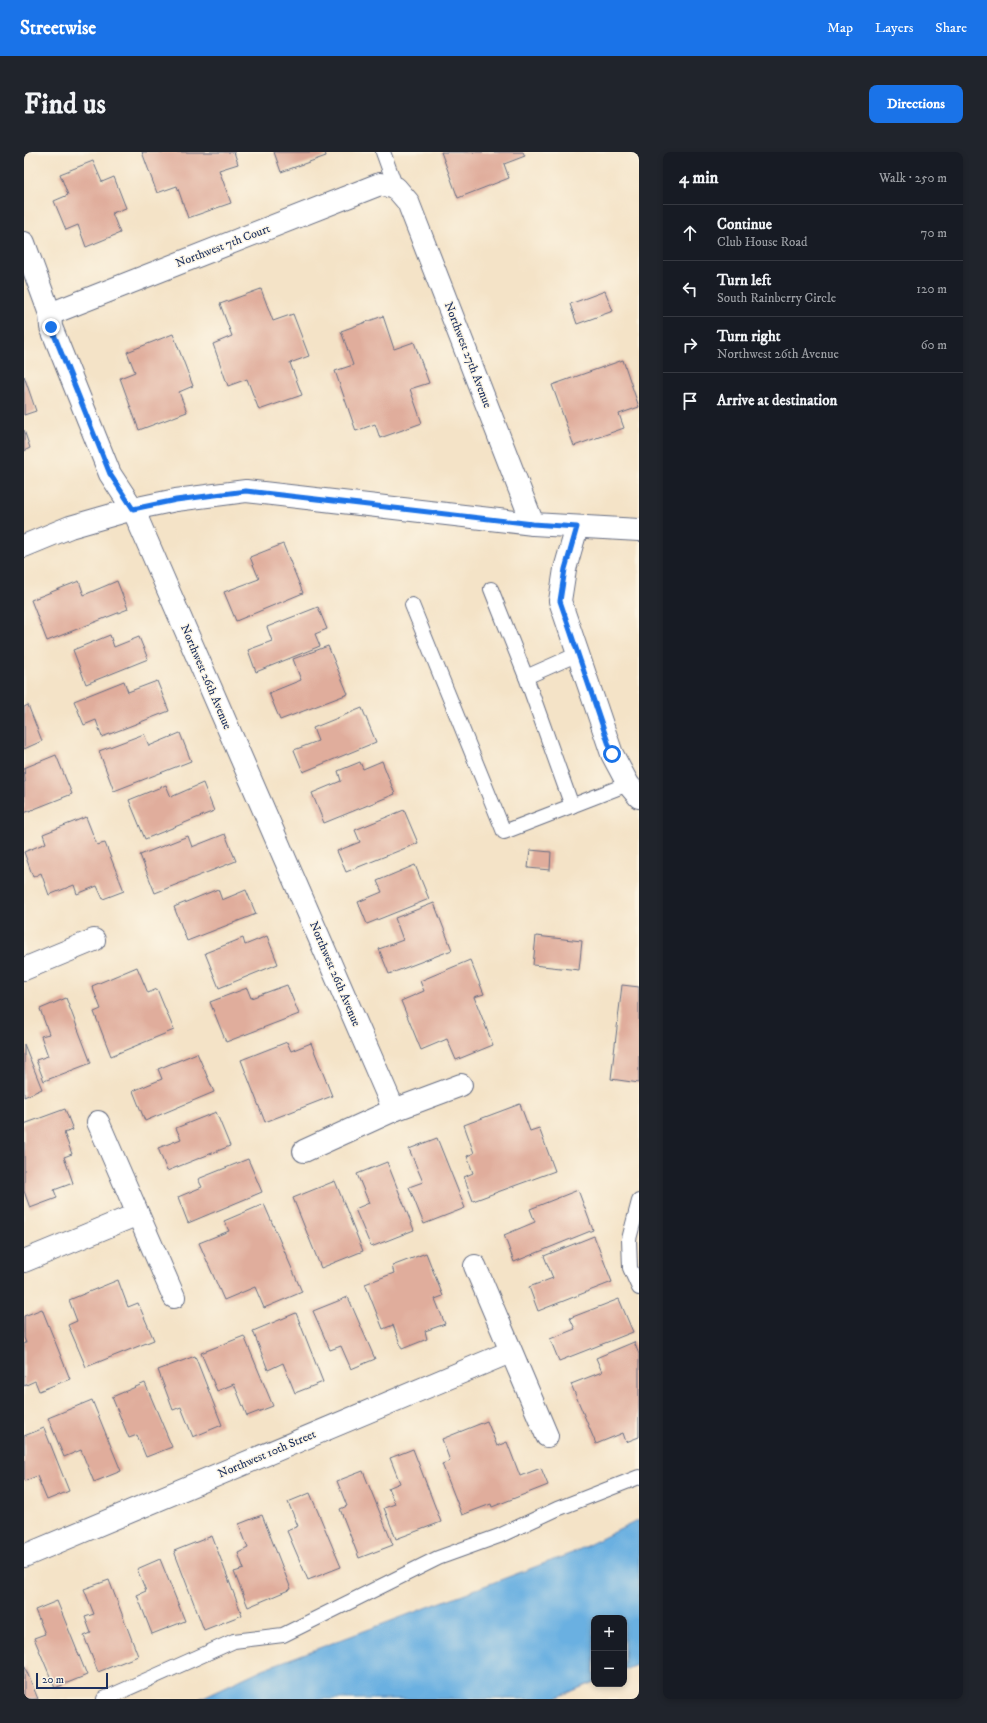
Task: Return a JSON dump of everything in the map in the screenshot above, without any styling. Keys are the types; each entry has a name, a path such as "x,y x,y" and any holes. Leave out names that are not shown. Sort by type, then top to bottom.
{"street":[{"name":"Northwest 7th Court","path":"50,314 380,184 396,188"},
{"name":"Northwest 27th Avenue","path":"396,188 408,202 533,524"},
{"name":"Northwest 26th Avenue","path":"24,243 50,314 51,327 110,474 133,509 394,1110"},
{"path":"24,546 70,527 133,509 176,500 246,491 533,524 639,530"},
{"path":"577,527 565,569 560,601 612,754 634,790"},
{"path":"24,968 94,940"},
{"path":"304,1151 394,1110 461,1085"},
{"path":"98,1122 174,1298"},
{"path":"24,1260 138,1214"},
{"path":"475,1266 510,1352 547,1436"},
{"name":"Northwest 10th Street","path":"24,1556 510,1352"}],"lane":[{"path":"384,152 396,188"},
{"path":"491,589 526,677 572,806"},
{"path":"412,604 504,832 572,806 634,790"},
{"path":"526,677 578,654"},
{"path":"639,1201 629,1239 630,1268 639,1288"},
{"path":"104,1699 234,1641 283,1635 438,1558 498,1536 557,1509 639,1477"}],"water":[{"path":"639,1520 639,1664 627,1669 627,1615 591,1615 591,1683 553,1699 199,1699 263,1669 572,1553"}],"building":[{"path":"142,152 234,152 238,164 219,170 231,203 188,218 177,186 157,193"},
{"path":"274,152 325,152 326,156 281,172"},
{"path":"441,152 523,152 525,156 504,164 509,178 458,198"},
{"path":"93,161 102,182 114,177 126,208 112,213 120,233 86,247 78,225 66,230 54,201 68,195 60,174"},
{"path":"261,289 273,321 293,314 309,356 290,363 302,395 259,410 247,379 228,386 213,344 232,336 220,304"},
{"path":"605,291 613,311 577,324 570,304"},
{"path":"383,316 394,349 414,342 429,383 410,389 422,423 380,438 375,424 356,431 335,371 353,365 341,331"},
{"path":"173,334 193,386 179,392 187,412 139,430 120,378 135,372 127,352"},
{"path":"623,360 639,407 619,414 624,428 574,446 552,385"},
{"path":"24,376 36,411 24,415"},
{"path":"24,430 30,448 24,451"},
{"path":"283,544 303,593 236,621 224,592 259,579 250,557"},
{"path":"79,581 84,595 117,581 128,609 47,641 31,600"},
{"path":"318,607 327,629 315,634 320,646 256,672 248,650 272,641 267,627"},
{"path":"110,635 114,647 139,637 148,659 86,684 73,650"},
{"path":"328,646 348,694 280,720 269,693 301,680 293,659"},
{"path":"124,681 128,692 157,681 169,711 102,737 96,720 84,725 74,701"},
{"path":"28,705 42,741 24,749 24,707"},
{"path":"362,708 376,742 303,772 294,750 318,741 313,728"},
{"path":"180,733 191,761 114,791 99,751 144,734 149,746"},
{"path":"56,755 72,794 24,813 24,768"},
{"path":"382,761 395,794 324,823 312,793 341,781 338,771 360,762 363,769"},
{"path":"203,783 214,811 145,839 129,800 166,785 171,797"},
{"path":"404,810 418,843 346,872 337,851 360,842 355,830"},
{"path":"86,817 97,845 105,843 124,891 103,899 97,886 77,894 74,885 49,895 41,873 33,877 24,852 46,843 43,834"},
{"path":"225,834 236,861 155,893 140,855 188,836 192,847"},
{"path":"530,850 551,852 550,870 528,868"},
{"path":"415,865 429,899 367,924 358,902 382,892 377,881"},
{"path":"218,889 222,900 246,890 256,914 187,941 174,907"},
{"path":"434,903 452,950 389,974 379,949 403,940 395,918"},
{"path":"267,936 278,964 219,988 205,953 243,938 245,945"},
{"path":"536,936 582,941 579,970 533,965"},
{"path":"470,960 484,994 474,997 493,1045 456,1060 447,1039 421,1050 401,1001 424,991 420,981"},
{"path":"137,967 148,993 157,989 174,1030 111,1056 94,1012 101,1009 92,986"},
{"path":"287,985 299,1014 226,1042 210,1002 247,988 251,998"},
{"path":"622,985 639,987 639,1083 611,1079"},
{"path":"66,998 91,1063 44,1081 36,1060 48,1056 41,1036 49,1034 40,1009"},
{"path":"287,1042 291,1051 311,1043 332,1096 265,1122 241,1060"},
{"path":"24,1044 42,1089 24,1097"},
{"path":"197,1053 214,1092 145,1121 133,1091 162,1079 158,1069"},
{"path":"520,1104 530,1131 539,1128 555,1171 473,1201 464,1177 473,1173 467,1156 474,1153 464,1125"},
{"path":"65,1109 73,1130 64,1133 72,1154 64,1157 73,1183 54,1190 57,1198 30,1208 24,1191 24,1124"},
{"path":"216,1112 230,1146 167,1171 158,1148 181,1139 176,1128"},
{"path":"437,1138 465,1208 424,1224 409,1187 423,1182 409,1149"},
{"path":"248,1159 262,1192 188,1223 178,1197 202,1187 198,1179"},
{"path":"387,1162 414,1230 371,1247 355,1209 369,1203 357,1174"},
{"path":"335,1181 363,1251 321,1268 293,1198"},
{"path":"578,1190 593,1230 514,1262 504,1235 535,1222 530,1209"},
{"path":"264,1204 302,1292 264,1308 255,1287 224,1300 199,1243 229,1231 224,1221"},
{"path":"594,1236 612,1282 538,1311 529,1287 553,1278 544,1256"},
{"path":"426,1253 443,1296 435,1299 445,1324 425,1331 427,1339 402,1349 393,1325 383,1329 365,1284 394,1273 392,1266"},
{"path":"118,1280 128,1307 138,1303 154,1340 86,1367 68,1325 77,1321 69,1300"},
{"path":"348,1297 375,1359 351,1369 341,1346 330,1350 313,1311"},
{"path":"619,1299 633,1332 559,1361 550,1339 575,1329 570,1318"},
{"path":"42,1309 70,1379 39,1391 35,1381 24,1386 24,1343 26,1343 24,1338 24,1316"},
{"path":"296,1313 323,1382 295,1393 283,1363 268,1370 253,1331"},
{"path":"244,1336 273,1406 247,1416 234,1384 217,1391 201,1353"},
{"path":"634,1342 639,1354 639,1437 626,1442 623,1433 596,1444 571,1384 602,1372 596,1358"},
{"path":"195,1356 222,1425 193,1437 181,1407 173,1410 158,1370"},
{"path":"145,1383 172,1447 146,1457 137,1435 129,1438 112,1397"},
{"path":"92,1400 121,1471 94,1482 81,1450 64,1457 48,1418"},
{"path":"487,1421 497,1446 507,1442 520,1476 541,1468 548,1485 492,1507 491,1504 462,1515 442,1464 450,1461 442,1439"},
{"path":"44,1428 69,1491 47,1500 37,1476 25,1481 24,1478 24,1436"},
{"path":"413,1449 441,1522 396,1539 384,1508 395,1504 388,1488 400,1483 390,1458"},
{"path":"363,1471 393,1545 359,1558 340,1509 347,1506 337,1481"},
{"path":"310,1493 341,1567 308,1580 287,1531 298,1526 288,1502"},
{"path":"262,1515 291,1589 248,1607 234,1572 244,1569 238,1553 248,1548 239,1524"},
{"path":"212,1536 242,1615 204,1630 174,1551"},
{"path":"160,1559 185,1621 152,1634 137,1595 146,1591 137,1569"},
{"path":"109,1580 138,1656 98,1672 84,1636 91,1633 85,1617 94,1614 84,1589"},
{"path":"57,1601 87,1675 55,1688 34,1638 45,1634 35,1610"},
{"path":"24,1665 38,1699 24,1699"}],"route":[{"path":"51,327 110,474 133,509 176,500 246,491 492,518 533,524 577,527 565,569 560,601 612,754"}]}
